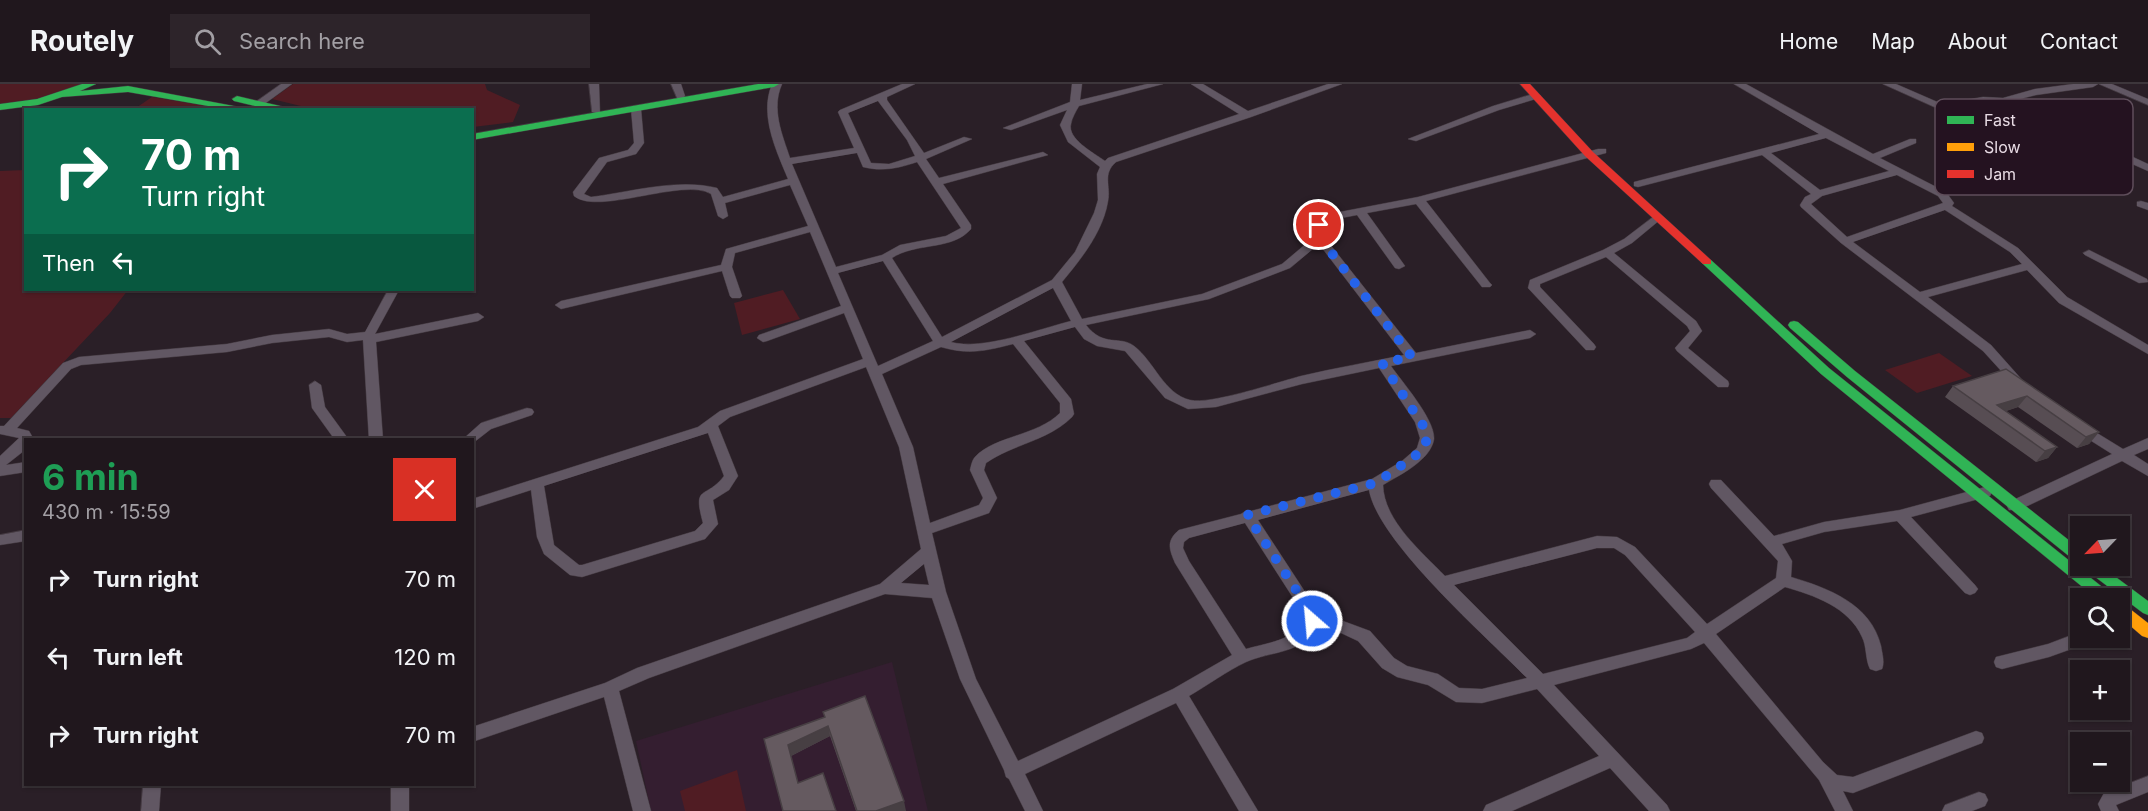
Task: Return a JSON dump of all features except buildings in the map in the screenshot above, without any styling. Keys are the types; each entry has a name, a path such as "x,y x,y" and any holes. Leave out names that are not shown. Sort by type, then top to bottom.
{"main road":[{"path":"0,107 38,102 65,95 91,84"},
{"path":"176,84 256,106"},
{"path":"474,136 597,112 678,90 748,84"},
{"path":"474,136 776,84"},
{"path":"1525,84 1537,90 1656,217 1825,371 1975,495 2093,588"},
{"path":"65,95 128,89 271,108"},
{"path":"25,108 38,102"},
{"path":"0,120 24,109"},
{"path":"1596,152 1638,184 1833,359 2070,549"},
{"path":"2104,576 2148,609"},
{"path":"2130,617 2148,632"}],"street":[{"path":"256,106 287,84"},
{"path":"594,84 597,112"},
{"path":"776,84 772,98 773,116 786,162 906,447 938,592 968,680 1012,772 1034,811"},
{"path":"910,84 843,112 858,150 867,165 876,168 921,157 967,139"},
{"path":"1077,84 1075,104 1065,125 1066,131 1071,140 1105,166"},
{"path":"1008,128 1075,104 1158,84"},
{"path":"1196,84 1248,114"},
{"path":"1739,84 1827,135 1935,190"},
{"path":"1888,84 1935,104"},
{"path":"2010,99 2035,92 2093,84"},
{"path":"2104,84 2148,102"},
{"path":"1105,166 1124,155 1332,85"},
{"path":"1413,139 1537,90"},
{"path":"832,271 886,257 913,245 964,232 966,225 921,157 920,148 888,112 882,100 883,95"},
{"path":"636,109 639,143 632,152 603,160 578,192 579,196 590,200 704,187 714,191 723,216"},
{"path":"1638,184 1827,135"},
{"path":"1873,158 1913,141"},
{"path":"786,162 858,150"},
{"path":"1412,357 1320,238 1319,229 1322,221 1328,217 1419,200 1596,152"},
{"path":"1764,152 1818,194"},
{"path":"937,182 1043,154"},
{"path":"2133,160 2148,168"},
{"path":"474,503 711,425 725,414 940,343 1056,282 1080,253 1100,213 1105,166"},
{"path":"1899,171 1818,194 1809,198 1805,205 1845,241 1921,295 1987,348 2030,393"},
{"path":"719,201 793,181"},
{"path":"1845,241 1946,206 1949,203 1943,195"},
{"path":"1419,200 1486,285"},
{"path":"1946,206 2014,250 2063,300 2148,350"},
{"path":"1360,211 1399,266"},
{"path":"1590,347 1533,285 1539,278 1607,252 1628,241 1656,217"},
{"path":"736,296 726,267 728,254 733,249 813,228"},
{"path":"886,257 940,343 955,348 975,349 1017,341 1078,323 1205,297 1286,266 1320,238"},
{"path":"1607,252 1692,324 1696,331 1681,348 1723,384"},
{"path":"2089,253 2146,283"},
{"path":"1921,295 2029,266"},
{"path":"561,305 726,267"},
{"path":"1056,282 1078,323 1088,336 1101,343 1129,348 1170,395 1188,405 1216,403 1302,380 1530,334"},
{"path":"376,438 370,337 393,291"},
{"path":"763,338 848,307"},
{"path":"4,430 67,366 79,361 227,348 272,339 329,333 347,338 370,337 478,317"},
{"path":"925,530 984,509 990,498 977,470 980,460 1001,447 1058,422 1067,414 1066,402 1017,341"},
{"path":"1242,657 1200,593 1176,548 1177,540 1184,534 1247,515 1376,483 1413,460 1422,451 1427,439 1426,430 1382,363"},
{"path":"315,385 319,408 342,438"},
{"path":"471,438 486,426 527,412"},
{"path":"2065,417 2148,471"},
{"path":"537,484 546,544 553,554 567,561 575,571 582,571 700,535 711,524 705,503 707,497 728,483 731,476 711,425"},
{"path":"4,430 24,435 26,438"},
{"path":"0,464 24,441"},
{"path":"2014,506 2148,443"},
{"path":"0,471 24,467"},
{"path":"1376,483 1376,496 1384,513 1397,531 1661,811"},
{"path":"1716,484 1771,542 1785,561 1783,581"},
{"path":"1771,542 1824,527 1900,515 1994,490"},
{"path":"1012,772 1179,694 1242,657 1295,641 1305,634 1312,621 1306,605 1247,515"},
{"path":"1900,515 1970,589"},
{"path":"0,540 24,535"},
{"path":"1443,582 1598,542 1617,543 1630,551 1706,633 1826,777 1844,811"},
{"path":"474,734 610,688 643,673 885,588 928,552"},
{"path":"1312,621 1343,627 1364,636 1388,663 1403,672 1432,679 1456,695 1482,696 1691,643 1783,581 1816,590 1841,604 1869,634 1876,664"},
{"path":"885,588 938,592"},
{"path":"2002,662 2070,642"},
{"path":"610,688 642,811"},
{"path":"1179,694 1249,811"},
{"path":"1826,777 1833,782 1852,785 1976,738"},
{"path":"1492,811 1612,759"},
{"path":"2110,811 2107,804 2110,799 2148,783"},
{"path":"150,811 152,786"},
{"path":"400,786 400,811"},
{"path":"1951,811 1979,800"}],"shaded area":[{"path":"0,84 82,84 42,98 0,104"},
{"path":"293,84 485,84 487,90 520,105 513,122 474,127 474,108 309,108 272,99"},
{"path":"152,97 219,108 136,108"},
{"path":"24,170 24,291 127,291 110,313 11,418 0,418 0,171"},
{"path":"783,290 800,319 742,335 734,303"},
{"path":"1939,353 1972,376 1917,393 1885,370"},
{"path":"892,662 928,811 651,811 636,741"},
{"path":"737,770 746,811 685,811 680,791"}],"traffic: fast":[{"path":"0,107 38,102 91,84"},
{"path":"474,137 774,84"},
{"path":"65,95 128,89 239,108"},
{"path":"237,99 277,108"},
{"path":"1707,262 1825,371 2094,588"},
{"path":"1794,325 1851,374 2070,549"},
{"path":"2104,576 2148,609"}],"traffic: slow":[{"path":"2130,617 2148,632"}],"traffic: jam":[{"path":"1525,84 1589,154 1707,262"}],"route":[{"path":"1312,621 1306,605 1247,515 1376,483 1413,460 1422,451 1427,439 1426,430 1418,416 1382,363 1412,357 1320,238 1319,225"}]}
